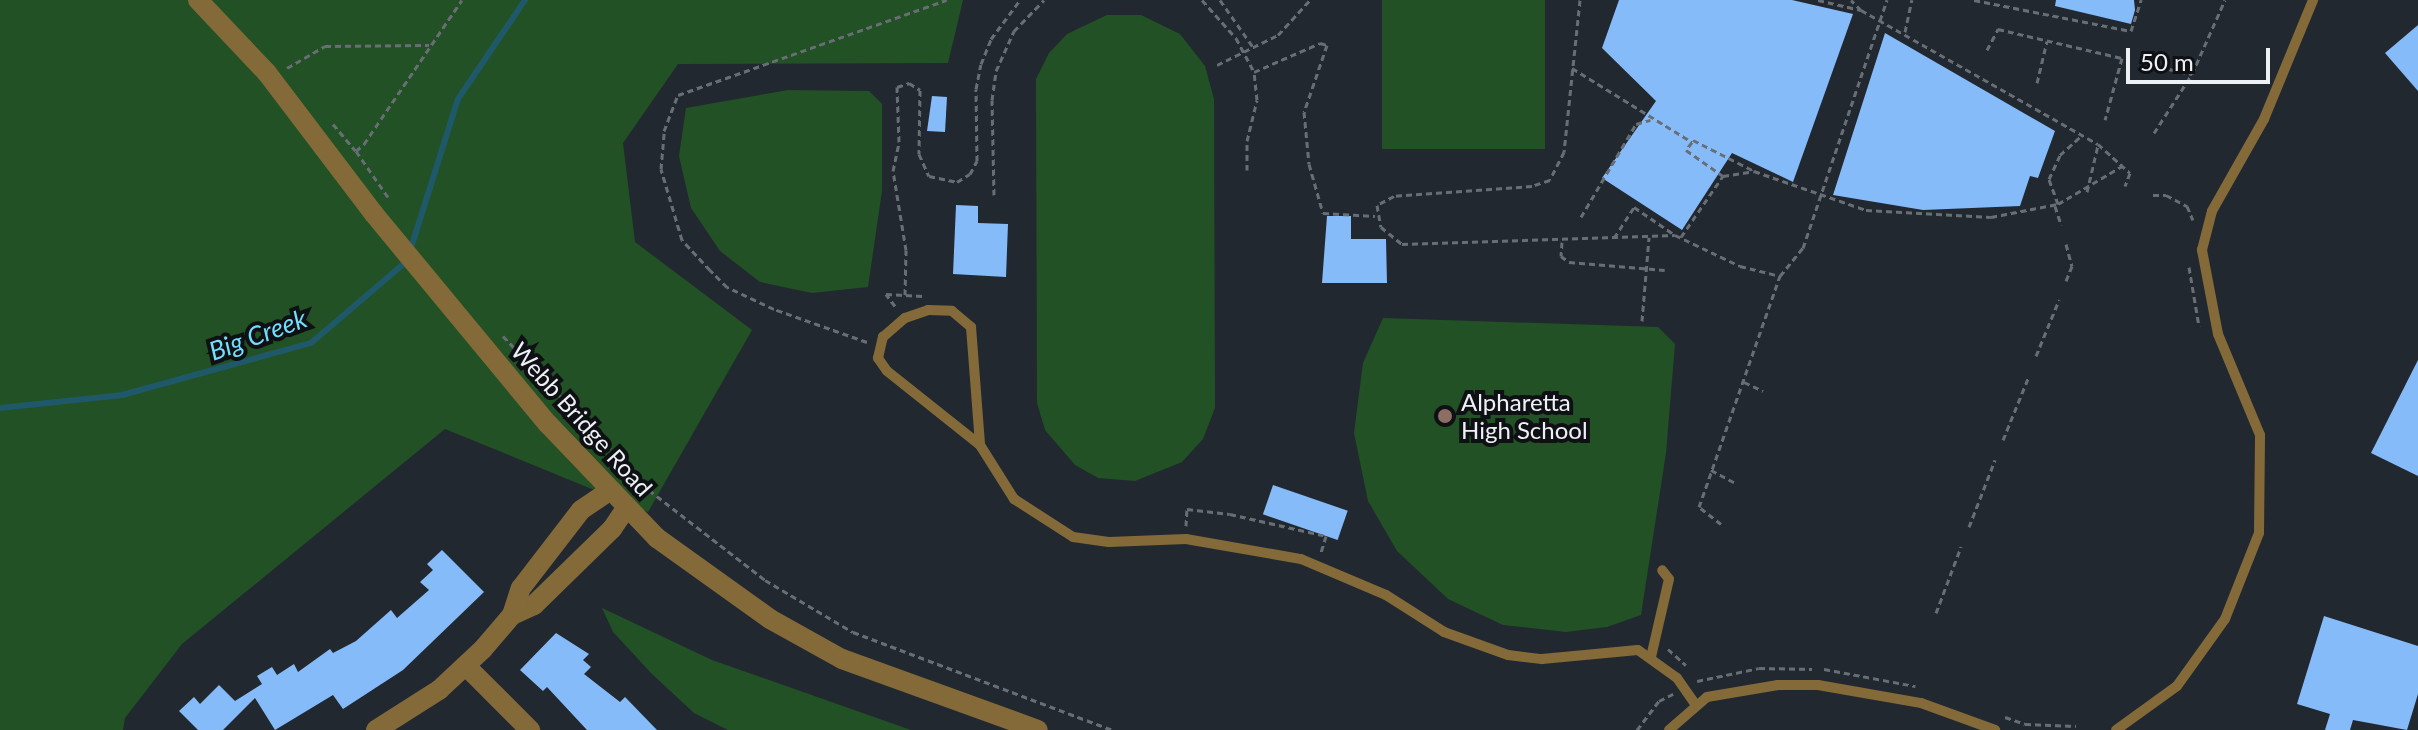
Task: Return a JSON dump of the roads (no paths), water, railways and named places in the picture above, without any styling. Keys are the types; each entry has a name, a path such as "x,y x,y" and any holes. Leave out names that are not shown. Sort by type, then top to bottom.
{"street":[{"name":"Webb Bridge Road","path":"198,0 267,73 374,214 477,339 626,508 711,580 842,659 1038,730"},
{"path":"512,615 517,595 581,510 609,491"},
{"path":"376,730 466,666 512,615 534,605 612,529 626,508"},
{"path":"466,666 530,730"}],"lane":[{"path":"2116,730 2177,686 2225,619 2259,533 2260,435 2218,334 2202,250 2212,211 2264,119 2313,0"},
{"path":"980,445 971,327 952,311 928,310 905,318 883,337 878,358 887,371 980,445 1014,499 1073,537 1109,542 1186,539 1301,559 1386,595 1444,632 1508,655 1542,659 1638,650 1677,678 1696,705"},
{"path":"1651,657 1669,579 1662,570"},
{"path":"535,571 553,586"},
{"path":"1669,730 1696,705 1741,689 1818,685 1921,703 1995,730"}],"waterway":[{"name":"Big Creek","path":"410,251 458,99 525,0"},
{"name":"Big Creek","path":"0,408 122,395 311,343 406,262"}],"place":[{"name":"Alpharetta High School","path":"1445,416"}]}
